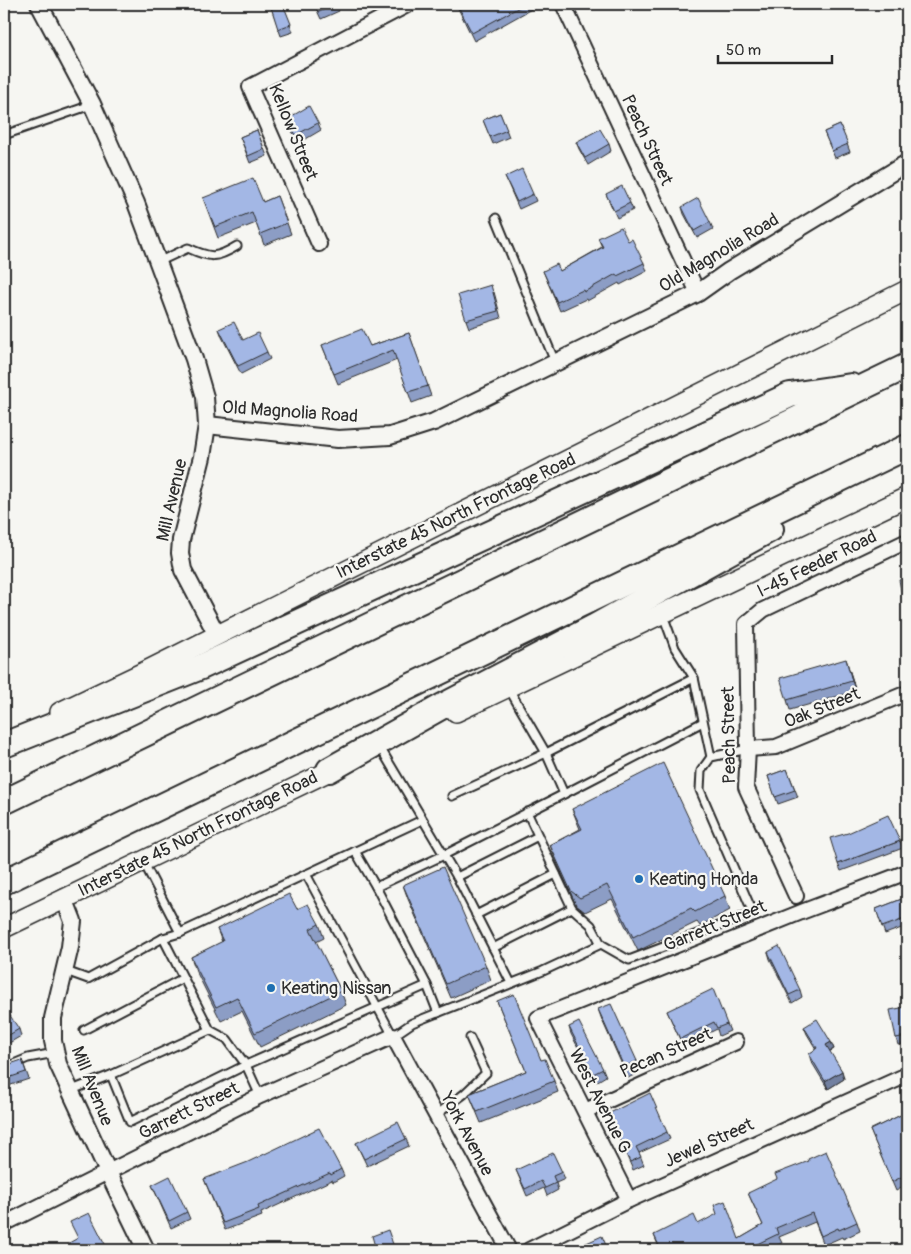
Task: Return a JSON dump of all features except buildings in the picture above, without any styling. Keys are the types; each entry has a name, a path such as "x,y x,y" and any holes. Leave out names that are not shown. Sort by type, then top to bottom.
{"highway":[{"path":"4,802 907,366"},
{"path":"4,745 201,667 790,394 872,384"},
{"path":"329,770 441,707 726,555 838,490 907,447"},
{"path":"4,882 907,447"}],"main road":[{"name":"Interstate 45 North Frontage Road","path":"4,738 146,671 907,290"},
{"name":"Interstate 45 North Frontage Road","path":"4,928 329,770 381,749 907,497"}],"street":[{"name":"Old Magnolia Road","path":"39,4 92,104 136,203 194,359 205,397 207,425 338,439 390,436 434,422 698,293 728,271 907,164"},
{"name":"Kellow Street","path":"319,244 250,87 409,4"},
{"name":"Peach Street","path":"563,4 698,293"},
{"name":"Mill Avenue","path":"207,425 202,457 181,540 180,553 183,570 217,635"},
{"name":"I-45 Feeder Road","path":"746,624 763,610 907,541"},
{"name":"Peach Street","path":"746,624 748,749 746,787 796,896"},
{"name":"Oak Street","path":"748,749 776,747 907,693"},
{"name":"Garrett Street","path":"538,1018 804,911 907,872"},
{"name":"Mill Avenue","path":"64,898 73,921 70,947 53,1018 55,1053 69,1092 146,1250"},
{"name":"West Avenue G","path":"538,1018 629,1200"},
{"name":"Garrett Street","path":"4,1224 260,1096 393,1036"},
{"name":"York Avenue","path":"393,1036 509,1250"},
{"name":"Pecan Street","path":"585,1111 736,1042"},
{"name":"Jewel Street","path":"529,1250 629,1200 907,1075"}],"lane":[{"path":"4,136 92,104"},
{"path":"496,218 556,362"},
{"path":"158,262 188,248 205,256 222,256 237,246"},
{"path":"663,615 675,648 694,678 711,757"},
{"path":"452,796 546,752 694,678"},
{"path":"507,687 546,752 564,794"},
{"path":"376,887 444,855 703,722"},
{"path":"381,749 404,784 422,820 457,877 511,983"},
{"path":"527,812 572,908 591,925 601,944 629,960 753,913 700,790 701,771 711,757 748,749"},
{"path":"63,970 88,979 163,938 180,932 422,820"},
{"path":"457,877 538,836"},
{"path":"355,851 376,887 426,985 438,1013"},
{"path":"143,860 180,932"},
{"path":"306,874 393,1036 412,1023 543,971 601,944"},
{"path":"476,915 556,874"},
{"path":"493,948 572,908"},
{"path":"163,938 210,1030 227,1039 254,1079 260,1096"},
{"path":"84,1030 183,978"},
{"path":"111,1075 130,1122 246,1066 426,985"},
{"path":"69,1092 210,1030"},
{"path":"436,1115 464,1094 486,1073 470,1038"},
{"path":"4,1068 28,1058 55,1053"}],"place":[{"name":"Keating Honda","path":"639,879"},
{"name":"Keating Nissan","path":"271,988"}]}
